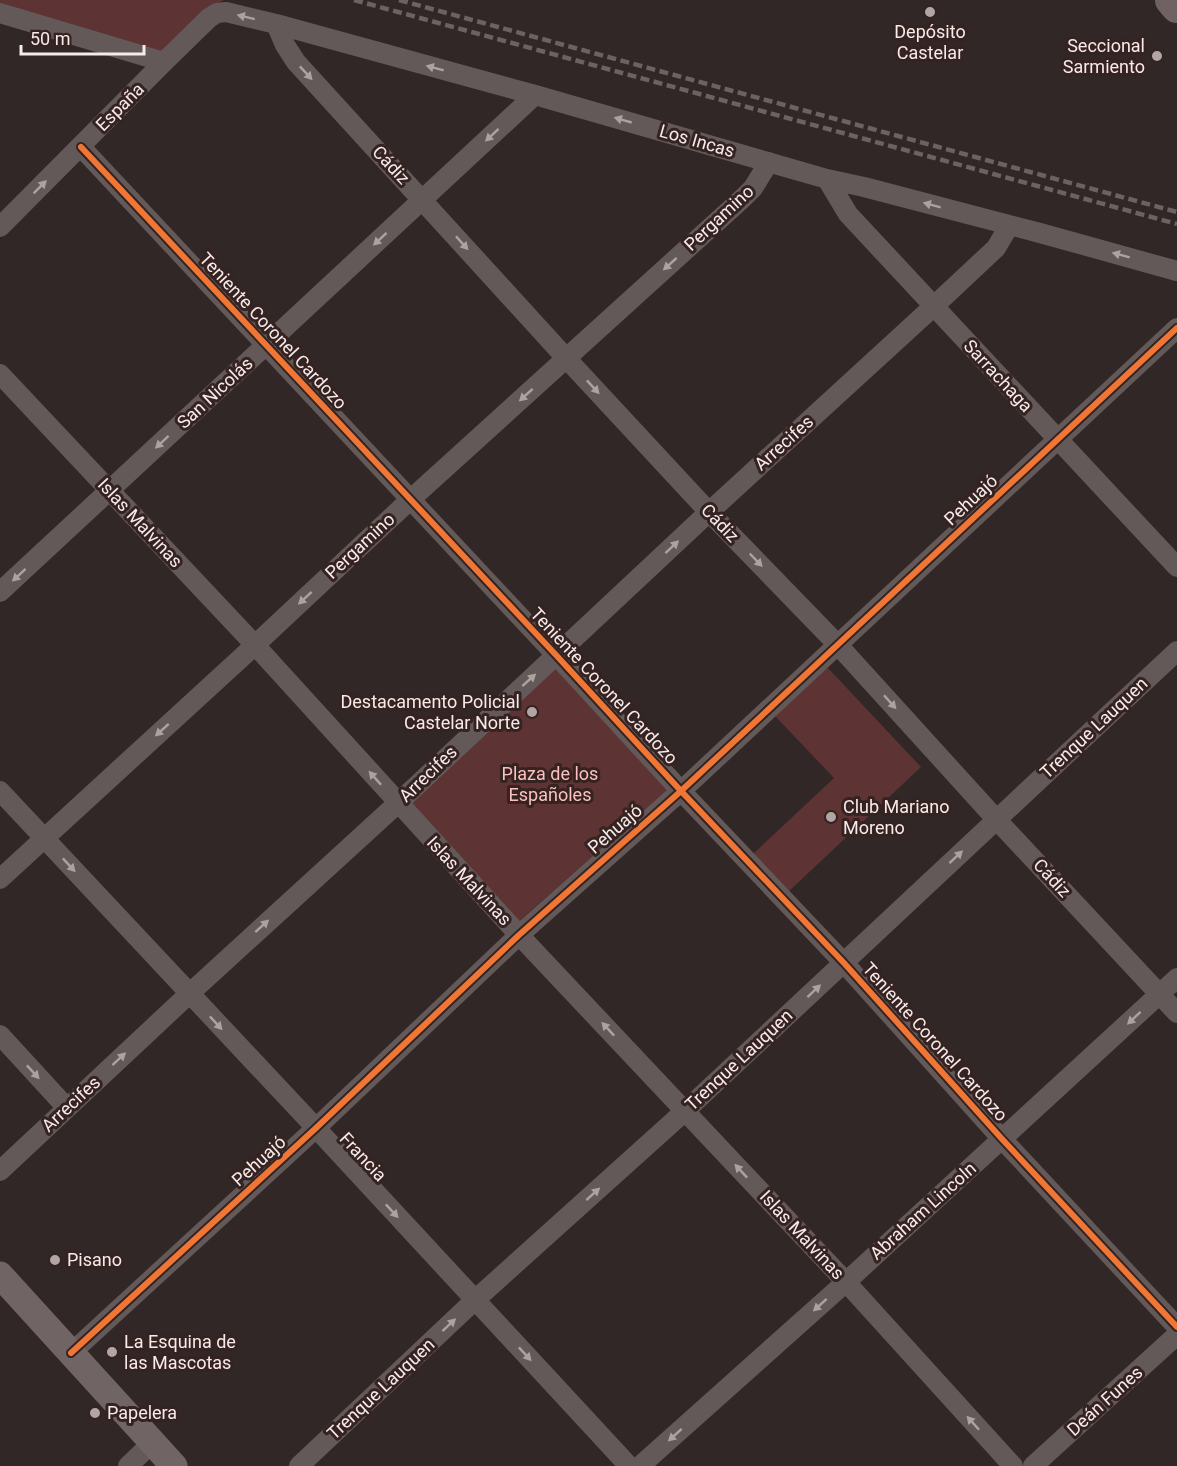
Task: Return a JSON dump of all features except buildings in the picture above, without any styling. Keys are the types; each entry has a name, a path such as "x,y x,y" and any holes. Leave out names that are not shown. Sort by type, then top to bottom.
{"main road":[{"path":"1171,0 1177,7"}],"street":[{"name":"Los Incas","path":"217,13 226,12 276,24 827,179 1041,233 1177,271"},
{"path":"0,13 164,62"},
{"name":"España","path":"0,227 164,62 217,13"},
{"name":"Cádiz","path":"276,24 285,45 296,62 566,358 838,645 1177,1013"},
{"name":"San Nicolás","path":"0,592 535,95"},
{"name":"Teniente Coronel Cardozo","path":"81,147 844,963 1002,1139 1177,1327"},
{"name":"Pergamino","path":"0,879 411,499 743,198 753,188 769,162"},
{"name":"Sarrachaga","path":"827,179 848,214 1177,567"},
{"name":"Arrecifes","path":"0,1171 996,248 1008,226"},
{"name":"Pehuajó","path":"71,1353 316,1128 519,935 681,791 1177,328"},
{"name":"Islas Malvinas","path":"0,374 255,645 519,935 846,1282 1012,1466"},
{"name":"Trenque Lauquen","path":"299,1466 475,1300 685,1111 1177,651"},
{"name":"Francia","path":"0,791 629,1466"},
{"name":"Abraham Lincoln","path":"640,1466 846,1282 1177,978"},
{"path":"0,1035 67,1108"},
{"path":"0,1275 174,1466"},
{"name":"Deán Funes","path":"1033,1466 1177,1335"},
{"path":"128,1466 152,1443"}],"green space":[{"path":"0,0 224,0 210,7 161,52 0,4"},
{"name":"Plaza de los Españoles","path":"556,666 670,788 519,921 411,804"},
{"name":"Club Mariano Moreno","path":"827,667 921,767 787,893 752,855 834,778 775,716"}],"railway":[{"path":"354,0 1177,224"},
{"path":"399,0 1177,212"}],"cycle path":[{"path":"81,147 844,963 1002,1139 1177,1327"},
{"path":"71,1353 316,1128 519,935 681,791 1177,328"}],"place":[{"name":"Depósito Castelar","path":"930,12"},
{"name":"Seccional Sarmiento","path":"1157,56"},
{"name":"Destacamento Policial Castelar Norte","path":"532,712"},
{"name":"Club Mariano Moreno","path":"831,817"},
{"name":"Pisano","path":"55,1260"},
{"name":"La Esquina de las Mascotas","path":"112,1352"},
{"name":"Papelera","path":"95,1413"}]}
